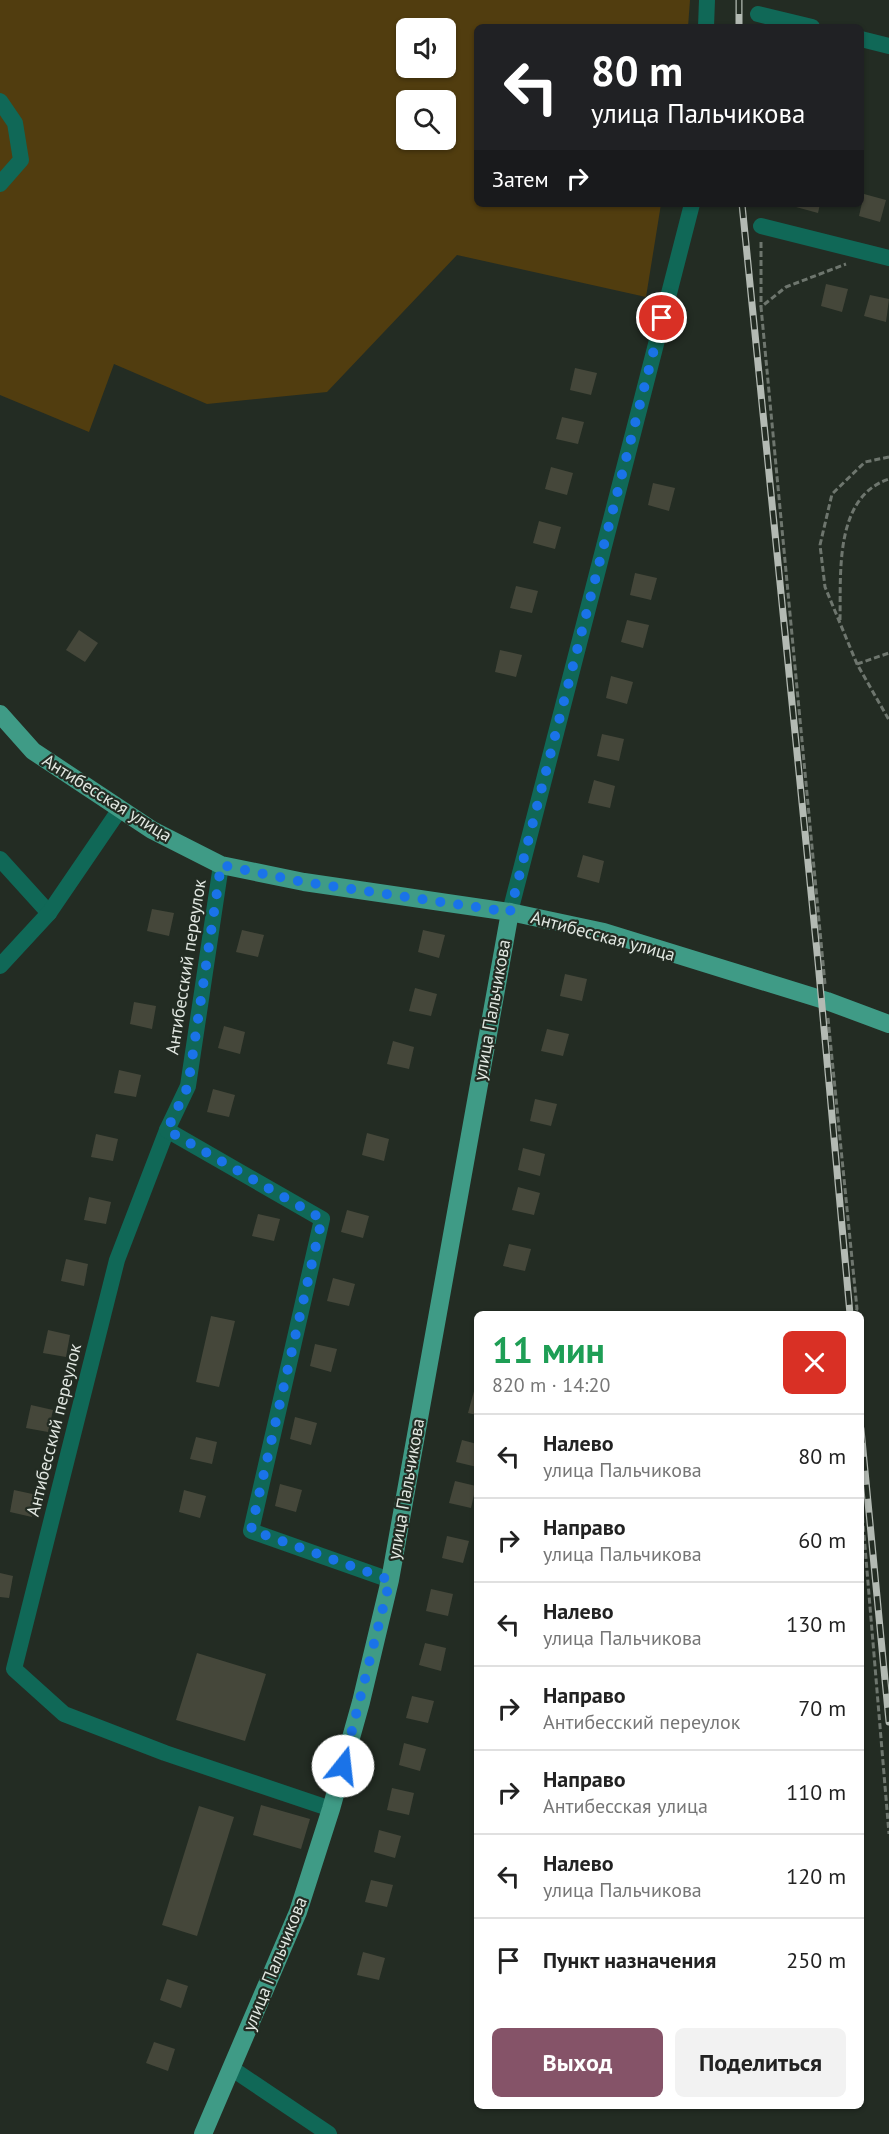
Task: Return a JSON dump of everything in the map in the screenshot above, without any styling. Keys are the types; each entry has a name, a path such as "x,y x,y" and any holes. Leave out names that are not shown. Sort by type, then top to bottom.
{"main road":[{"name":"Антибесская улица","path":"0,714 33,751 152,830 221,865 303,882 510,912 604,932 827,1001 889,1024"},
{"name":"улица Пальчикова","path":"203,2134 298,1912 332,1809 361,1702 390,1580 510,912"}],"street":[{"path":"706,24 707,0"},
{"path":"758,14 800,24"},
{"path":"864,40 889,46"},
{"path":"0,101 15,123 21,160 0,184"},
{"name":"улица Пальчикова","path":"510,912 691,207"},
{"path":"761,226 889,258"},
{"path":"0,966 49,914 120,810"},
{"path":"0,859 49,914"},
{"name":"Антибесский переулок","path":"221,865 188,1086 167,1130 117,1260 14,1669 64,1714 165,1753 332,1809"},
{"name":"улица Пальчикова","path":"167,1130 322,1219 251,1530 390,1580"},
{"path":"231,2068 329,2134"}],"path":[{"path":"761,226 762,307 855,1311"},
{"path":"762,307 786,287 871,253"},
{"path":"889,457 865,462 832,494 820,545 825,587 857,664 889,720"},
{"path":"840,622 842,543 859,498 889,479"},
{"path":"857,664 889,654"},
{"path":"864,1535 889,1834"}],"shaded area":[{"path":"0,0 690,0 688,24 474,24 474,207 661,207 646,297 457,255 327,392 207,404 114,364 89,432 0,395"}],"building":[{"path":"864,194 886,200 880,222 859,216 861,207 864,207"},
{"path":"796,207 819,207 818,213"},
{"path":"826,284 848,289 842,312 821,306"},
{"path":"870,295 889,299 886,322 864,316"},
{"path":"575,368 597,373 591,395 570,390"},
{"path":"562,417 584,422 578,444 556,439"},
{"path":"551,467 573,473 567,495 545,489"},
{"path":"653,483 675,488 669,511 648,505"},
{"path":"539,521 561,527 555,549 533,543"},
{"path":"635,573 657,578 651,600 630,595"},
{"path":"516,586 538,591 532,613 510,608"},
{"path":"627,620 649,625 643,648 621,642"},
{"path":"79,630 98,643 85,662 66,650"},
{"path":"500,650 522,655 516,677 495,672"},
{"path":"611,676 633,682 627,704 606,698"},
{"path":"602,734 624,739 619,761 597,756"},
{"path":"594,780 615,786 610,808 588,803"},
{"path":"583,855 604,861 599,883 577,877"},
{"path":"152,909 174,913 169,936 147,931"},
{"path":"242,930 264,935 258,957 236,952"},
{"path":"423,930 445,935 439,958 418,952"},
{"path":"565,974 587,979 582,1001 560,996"},
{"path":"415,988 437,994 431,1016 409,1011"},
{"path":"134,1002 156,1006 152,1029 130,1024"},
{"path":"224,1026 245,1032 240,1054 218,1048"},
{"path":"547,1029 569,1034 563,1056 541,1051"},
{"path":"393,1041 414,1047 409,1069 387,1064"},
{"path":"119,1070 141,1075 136,1097 114,1093"},
{"path":"213,1089 235,1095 229,1117 207,1112"},
{"path":"535,1099 557,1104 551,1126 530,1121"},
{"path":"367,1133 389,1139 384,1161 362,1155"},
{"path":"96,1134 118,1139 113,1161 91,1157"},
{"path":"523,1148 545,1154 540,1176 518,1170"},
{"path":"518,1187 540,1193 534,1215 512,1210"},
{"path":"89,1197 111,1202 106,1224 84,1220"},
{"path":"347,1210 369,1216 363,1238 341,1232"},
{"path":"258,1214 280,1219 274,1241 252,1236"},
{"path":"509,1244 531,1249 525,1271 503,1266"},
{"path":"66,1259 88,1264 84,1286 61,1281"},
{"path":"333,1278 355,1284 349,1306 327,1301"},
{"path":"211,1316 235,1321 219,1387 196,1382"},
{"path":"48,1330 70,1335 66,1357 43,1353"},
{"path":"315,1344 337,1349 331,1372 310,1366"},
{"path":"474,1391 474,1414 468,1413"},
{"path":"31,1405 53,1410 48,1432 26,1428"},
{"path":"295,1417 317,1423 311,1445 290,1439"},
{"path":"196,1437 217,1442 212,1464 190,1459"},
{"path":"462,1440 474,1443 474,1466 456,1462"},
{"path":"455,1481 474,1486 471,1508 449,1503"},
{"path":"280,1484 302,1490 296,1512 275,1506"},
{"path":"14,1490 37,1495 32,1517 10,1512"},
{"path":"184,1490 206,1496 200,1518 179,1512"},
{"path":"447,1536 469,1541 463,1563 442,1558"},
{"path":"0,1573 13,1576 9,1598 0,1597"},
{"path":"431,1589 453,1594 448,1616 426,1611"},
{"path":"425,1643 446,1648 441,1671 419,1665"},
{"path":"197,1653 266,1674 245,1741 176,1720"},
{"path":"412,1696 434,1701 428,1723 406,1718"},
{"path":"404,1743 426,1749 420,1771 399,1765"},
{"path":"392,1788 414,1793 409,1815 387,1810"},
{"path":"261,1805 310,1819 301,1849 253,1835"},
{"path":"199,1806 234,1817 197,1936 162,1925"},
{"path":"379,1830 401,1836 395,1858 374,1852"},
{"path":"371,1880 393,1885 387,1907 365,1902"},
{"path":"363,1952 385,1958 379,1980 357,1975"},
{"path":"167,1979 188,1986 181,2008 160,2000"},
{"path":"154,2042 175,2049 168,2071 146,2063"}],"railway":[{"path":"739,0 739,24"},
{"path":"742,207 818,962 850,1311"},
{"path":"864,1460 889,1722"}],"route":[{"path":"343,1766 390,1580 251,1530 322,1219 167,1130 188,1086 221,865 303,882 510,912 662,318"}]}
